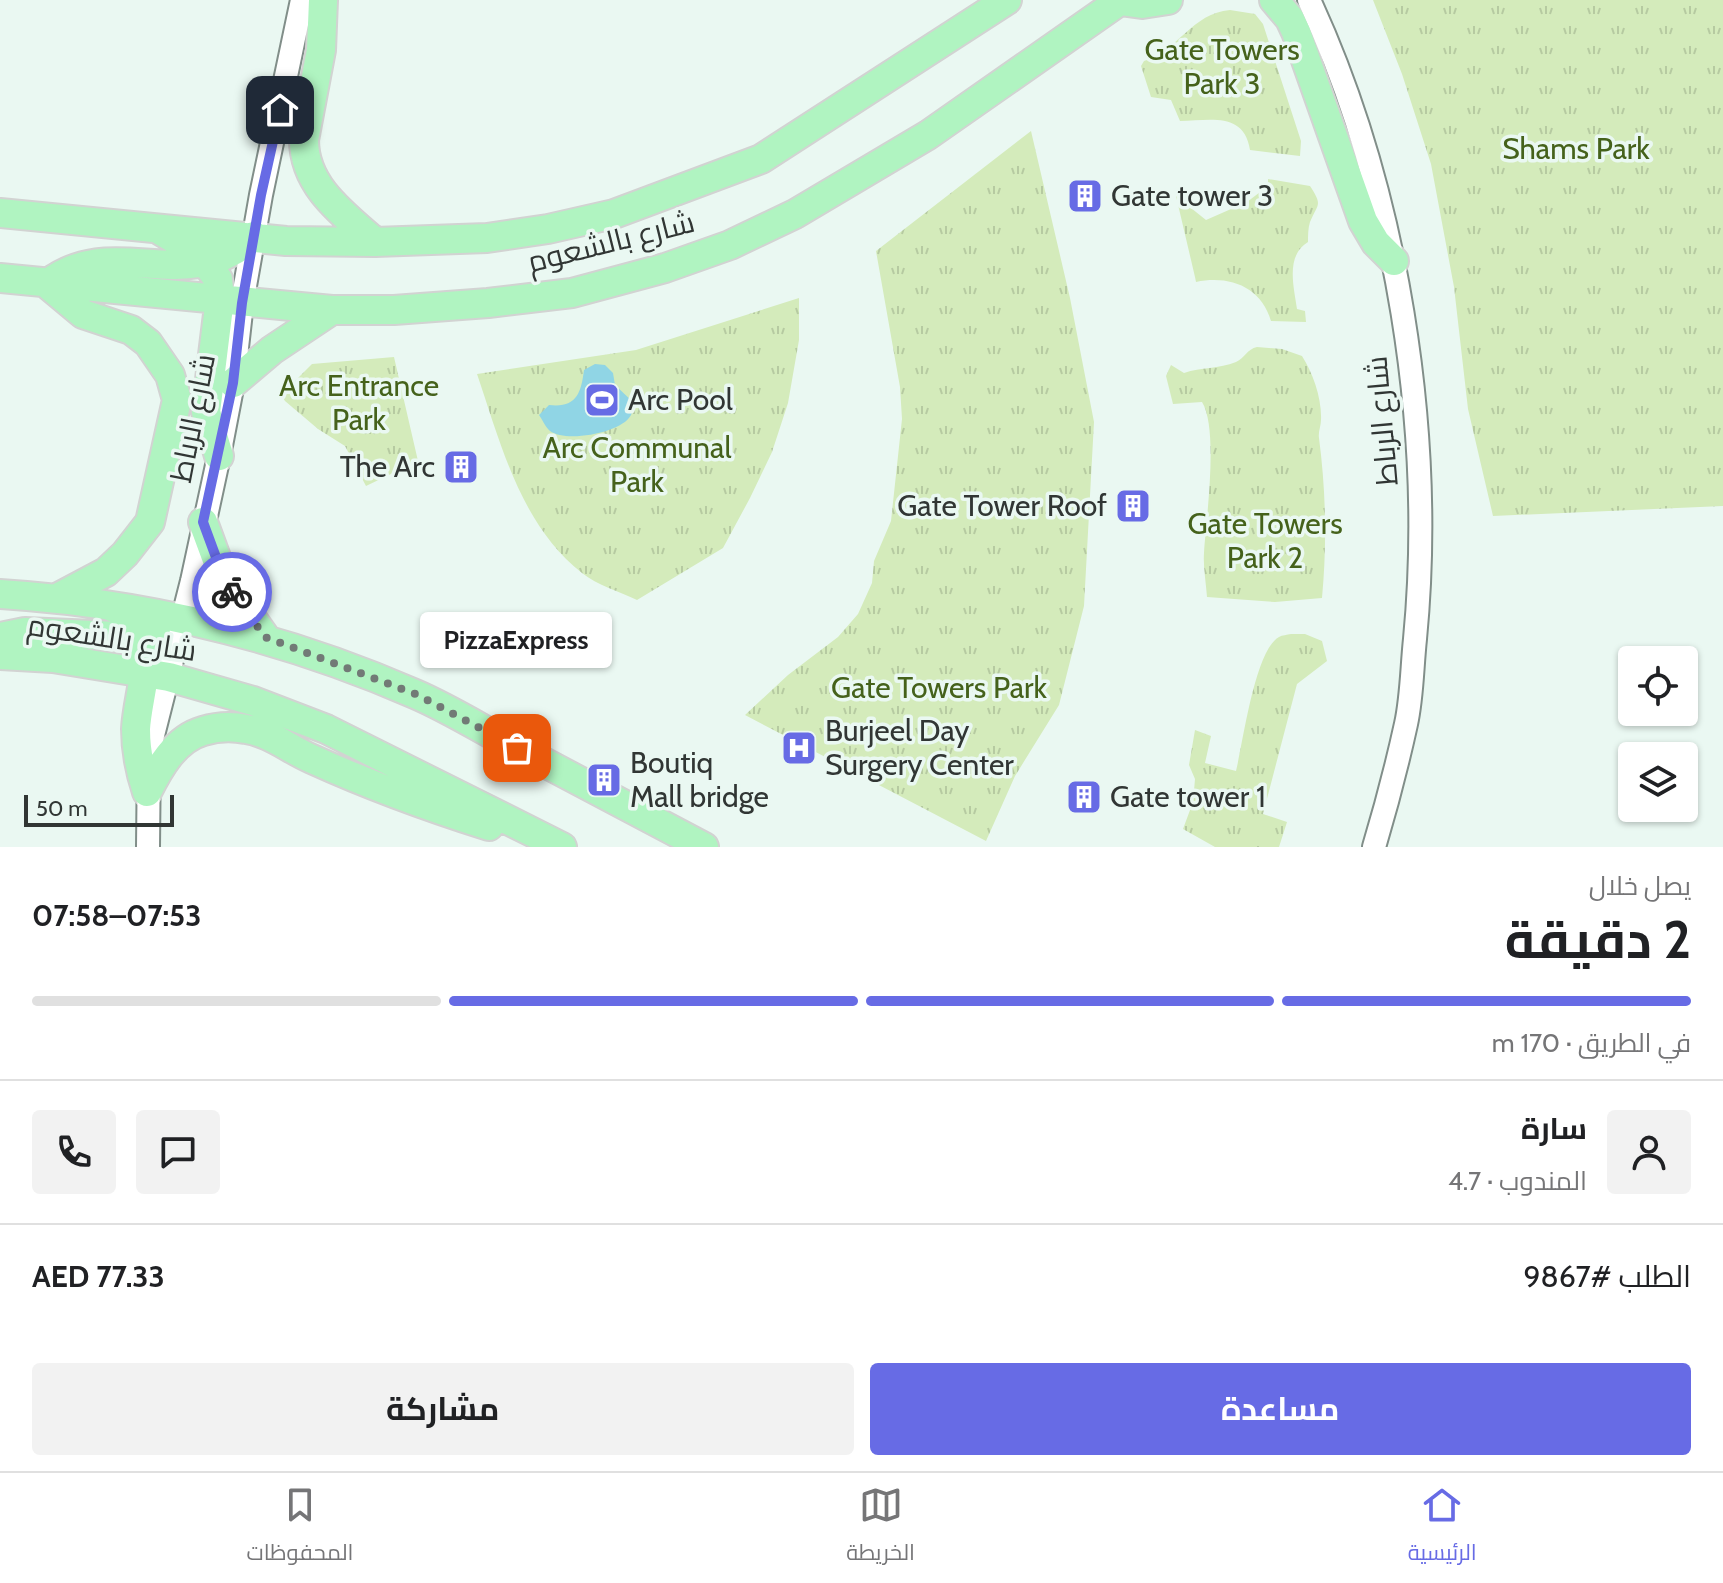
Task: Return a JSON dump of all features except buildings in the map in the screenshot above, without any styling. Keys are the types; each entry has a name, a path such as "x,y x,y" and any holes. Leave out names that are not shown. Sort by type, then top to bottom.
{"main road":[{"path":"323,0 321,50 304,153 311,174 334,206 375,242"},
{"name":"شارع بالشعوم","path":"10,214 286,241 487,238 548,229 614,214 761,159 1007,0"},
{"name":"شارع بالشعوم","path":"2,278 332,310 472,305 572,293 665,268 730,245 795,214 928,135 1120,0"},
{"path":"1120,0 1142,4 1168,0"},
{"path":"1274,0 1290,19 1296,32 1363,221 1376,243 1394,261"},
{"path":"153,226 198,253 231,301 206,412 219,456"},
{"path":"57,598 106,572 150,522 177,400 170,375 148,343 131,330 83,314 47,284 62,273 96,261 191,266 206,263 228,255 254,236"},
{"path":"233,383 272,350 332,310"},
{"path":"203,522 224,579 265,637"},
{"name":"شارع بالشعوم","path":"0,594 102,603 265,637 418,695 704,847"},
{"path":"102,603 118,609 140,633 157,675 136,727 137,749 147,792"},
{"path":"0,637 25,632 102,637 140,633 183,619"},
{"name":"شارع بالشعوم","path":"0,655 53,658 157,675 253,701 326,729 562,847"},
{"path":"147,792 171,753 193,735 225,727 247,729 277,739 308,758 360,780 478,822 504,831 525,827"}],"street":[{"name":"شارع الرباط","path":"157,675 183,619 219,456 233,383 231,301 254,236 302,0"},
{"name":"شارع الرباط","path":"1309,0 1332,51 1365,150 1394,261 1412,396 1421,556 1407,721 1374,847"},
{"path":"147,792 148,847"}],"green space":[{"name":"Shams Park","path":"1373,0 1723,0 1723,506 1493,516 1468,409 1454,287 1431,164 1402,74"},
{"name":"Gate Towers Park 3","path":"1230,10 1255,14 1263,24 1301,141 1300,156 1250,150 1241,129 1233,124 1213,120 1180,121 1171,100 1151,97 1141,66 1144,61 1166,49 1205,18"},
{"name":"Gate Towers Park","path":"1031,131 1070,298 1094,422 1084,606 1059,705 1015,776 986,841 745,715 788,675 838,637 858,614 872,583 874,561 891,521 902,419 900,387 876,251"},
{"name":"Gate Towers Park 3","path":"1268,179 1310,186 1317,197 1317,208 1309,224 1308,242 1296,255 1293,272 1297,309 1305,311 1306,322 1271,321 1252,292 1232,282 1196,282 1176,196 1206,220 1247,202 1268,186"},
{"name":"Arc Communal Park","path":"799,298 799,340 788,403 772,452 723,548 637,600 582,573 543,531 528,507 504,455 477,374 636,350"},
{"name":"Gate Towers Park 2","path":"1257,347 1282,349 1302,356 1318,395 1325,518 1322,598 1275,602 1207,597 1204,558 1211,453 1207,415 1202,402 1173,404 1166,376 1171,365 1184,373 1223,366 1236,362"},
{"name":"Arc Entrance Park","path":"394,357 418,461 366,486 345,446 318,429 281,395 312,364"},
{"path":"1305,634 1322,641 1327,661 1297,684 1263,814 1287,822 1279,847 1215,847 1183,829 1193,802 1195,779 1189,765 1195,730 1211,736 1205,763 1236,771 1251,698 1263,659 1279,637"}],"water":[{"name":"Arc Pool","path":"595,364 605,365 613,373 615,385 634,403 631,415 617,427 593,434 568,436 550,431 539,415 549,405 565,404 576,398 584,370"}],"way so far":[{"path":"232,592 265,637 418,695 517,748"}],"place":[{"name":"Gate tower 3","path":"1085,196"},
{"name":"Arc Pool","path":"602,400"},
{"name":"The Arc","path":"461,467"},
{"name":"Gate Tower Roof","path":"1133,506"},
{"name":"PizzaExpress","path":"517,748"},
{"name":"Burjeel Day Surgery Center","path":"799,748"},
{"name":"Boutiq Mall bridge","path":"604,780"},
{"name":"Gate tower 1","path":"1084,797"}],"route":[{"path":"232,592 224,579 203,522 233,383 242,303 280,110"}]}
